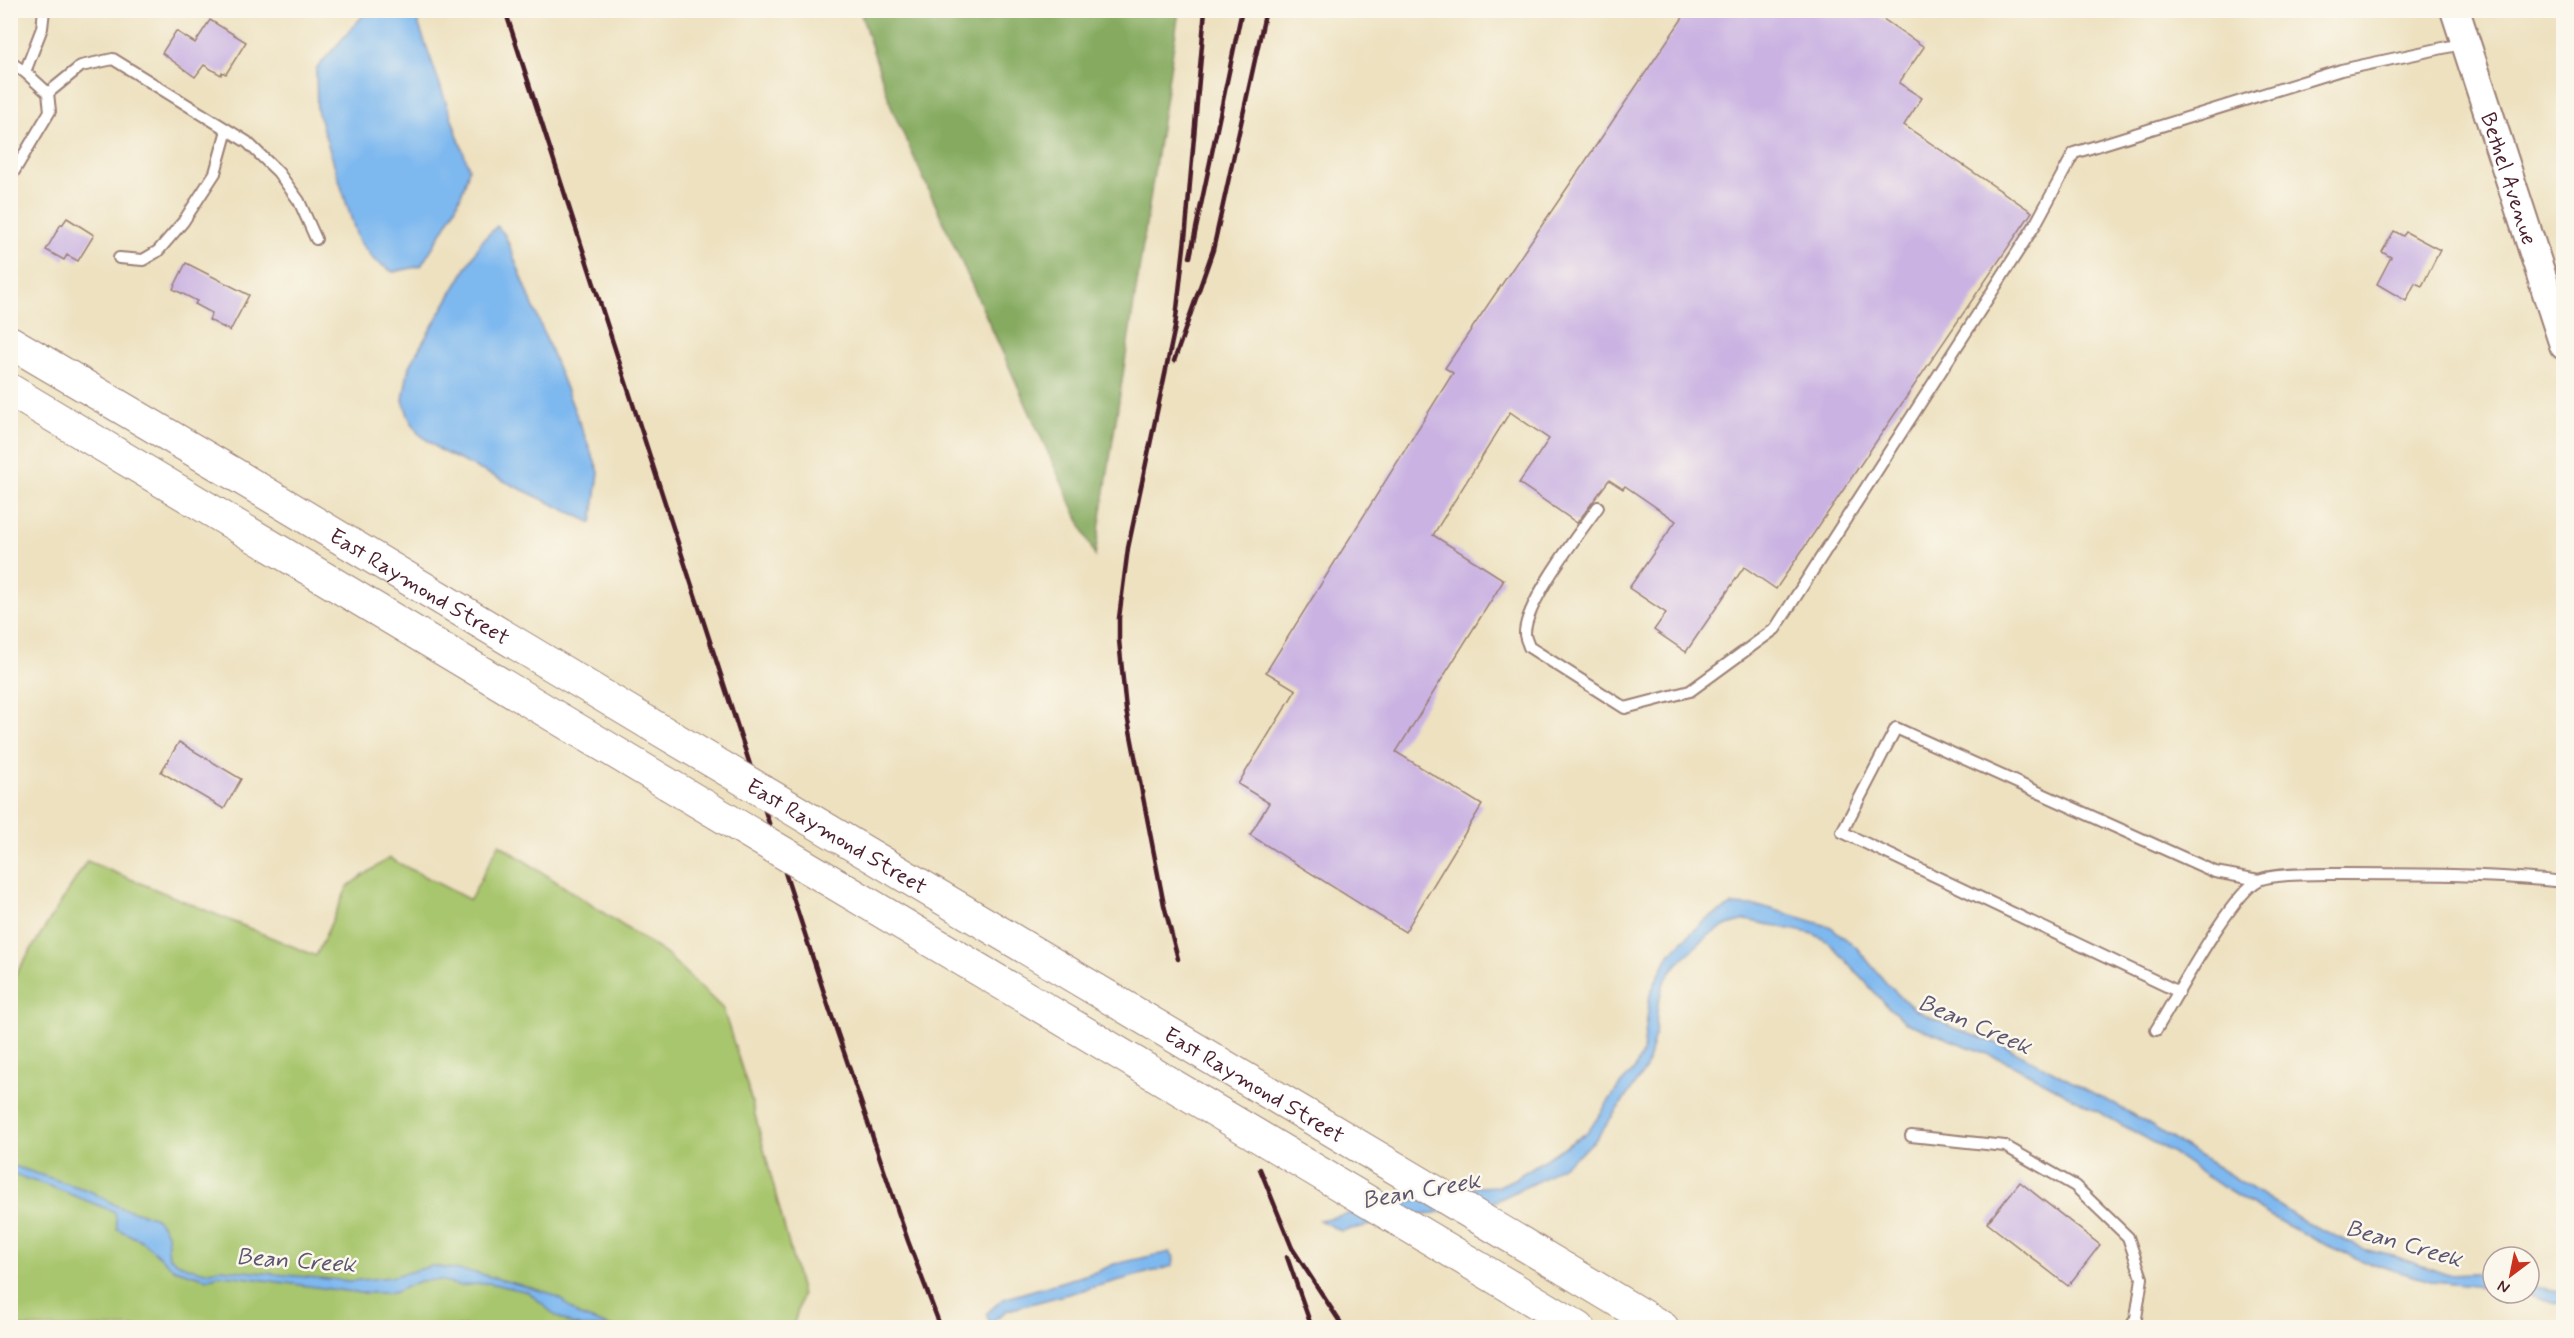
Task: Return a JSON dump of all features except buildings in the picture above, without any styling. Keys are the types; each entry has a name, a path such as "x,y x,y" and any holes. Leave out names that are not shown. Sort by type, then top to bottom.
{"main road":[{"name":"East Raymond Street","path":"10,342 1663,1328"},
{"name":"East Raymond Street","path":"10,390 1579,1328"}],"street":[{"name":"Bethel Avenue","path":"2455,10 2564,345"}],"lane":[{"path":"25,72 42,28 44,10"},
{"path":"1598,507 1551,573 1533,608 1525,633 1529,647 1625,708 1690,691 1775,628 2035,225 2074,153 2341,70 2466,43"},
{"path":"48,93 81,66 113,59 247,142 278,172 299,201 316,239"},
{"path":"10,62 48,93 50,111 10,178"},
{"path":"119,258 143,260 158,251 183,222 215,173 227,130"},
{"path":"2179,993 1842,832 1896,728 2215,872 2259,880 2297,874 2391,874 2478,875 2564,882"},
{"path":"2156,1030 2233,904 2259,880"},
{"path":"1911,1136 2005,1146 2075,1186 2128,1237 2142,1278 2136,1318 2130,1328"}],"green space":[{"path":"860,11 1179,11 1095,556 892,109"},
{"path":"499,844 666,954 723,1009 748,1088 802,1295 793,1327 11,1327 10,983 87,861 316,956 348,886 389,858 470,900"}],"water":[{"path":"367,11 414,11 469,168 462,194 421,266 393,272 375,261 358,240 317,110 316,69"},
{"path":"497,226 505,235 599,472 592,523 441,451 418,433 409,418 403,400 409,366 482,241"},
{"path":"1732,905 1765,907 1831,927 1857,948 1887,984 1915,1010 1956,1029 2007,1047 2134,1115 2307,1223 2363,1249 2397,1257 2448,1275 2481,1275 2481,1287 2434,1282 2363,1261 2326,1245 2284,1224 2222,1187 2171,1152 2008,1062 1907,1023 1889,1008 1830,943 1814,934 1746,920 1727,925 1707,936 1677,964 1664,982 1646,1069 1596,1139 1581,1153 1542,1179 1496,1201 1341,1231 1319,1220 1477,1187 1499,1186 1588,1132 1619,1086 1635,1069 1643,1051 1650,994 1669,954 1705,920"},
{"path":"11,1165 90,1191 119,1207 154,1217 167,1234 169,1257 184,1266 205,1272 221,1269 351,1281 391,1277 432,1266 477,1273 549,1293 563,1301 578,1315 611,1327 583,1327 571,1324 556,1316 528,1292 489,1283 459,1286 440,1280 420,1281 393,1293 360,1293 234,1276 219,1275 207,1279 174,1269 142,1241 117,1229 115,1212 52,1187 11,1174"},
{"path":"1170,1252 1174,1257 1173,1266 1008,1310 990,1323 986,1314 1003,1299 1099,1271 1114,1264"},
{"path":"2541,1288 2563,1292 2563,1305 2541,1299"}],"railway":[{"path":"505,10 829,1008 908,1241 941,1328"},
{"path":"1178,959 1164,905 1126,710 1119,618 1128,548 1175,327 1205,10"},
{"path":"1190,257 1242,10"},
{"path":"1174,361 1213,250 1266,10"},
{"path":"1260,1169 1292,1248 1344,1328"},
{"path":"1287,1257 1312,1328"}],"water label":[{"name":"Bean Creek","path":"1975,1024"},
{"name":"Bean Creek","path":"1421,1190"},
{"name":"Bean Creek","path":"2404,1243"},
{"name":"Bean Creek","path":"296,1260"}]}
